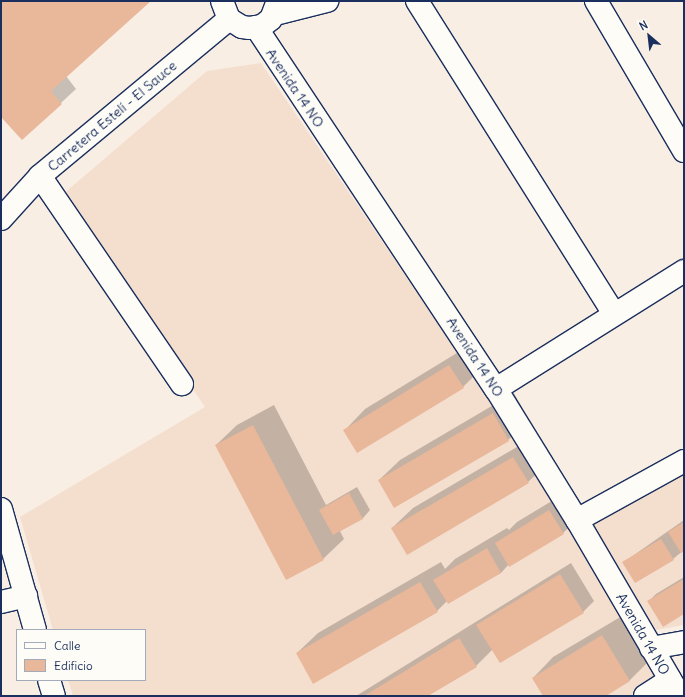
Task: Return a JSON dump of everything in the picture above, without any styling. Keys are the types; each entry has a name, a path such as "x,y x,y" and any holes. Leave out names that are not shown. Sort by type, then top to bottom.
{"street":[{"path":"225,10 242,27 256,28 267,23 276,8 327,1"},
{"path":"417,1 614,314"},
{"path":"596,1 684,151"},
{"name":"Carretera Estelí - El Sauce","path":"1,219 40,176 225,10"},
{"name":"Avenida 14 NO","path":"256,28 496,390 577,520 675,688"},
{"path":"40,176 182,384"},
{"path":"496,390 684,271"},
{"path":"577,520 684,461"},
{"path":"1,509 35,629"},
{"path":"1,602 26,596"},
{"path":"651,648 684,642"},
{"path":"49,681 54,696"},
{"path":"645,696 675,688"}],"shaded area":[{"path":"261,63 494,406 670,696 73,696 68,681 146,681 146,629 53,629 20,517 205,407 62,195 207,71"},
{"path":"684,469 684,625 656,630 588,524"}],"building":[{"path":"1,1 151,1 51,91 62,104 22,140 1,117"},
{"path":"449,365 464,388 357,453 343,430"},
{"path":"493,413 509,441 394,508 378,480"},
{"path":"253,425 324,560 286,580 215,445"},
{"path":"513,457 529,483 407,555 391,528"},
{"path":"349,493 363,519 333,535 319,510"},
{"path":"549,510 564,534 509,567 495,543"},
{"path":"684,522 684,551 681,553 668,532"},
{"path":"661,539 674,560 635,583 622,562"},
{"path":"487,548 501,573 448,604 433,580"},
{"path":"560,574 584,613 500,663 476,625"},
{"path":"684,579 684,614 663,627 647,601"},
{"path":"420,582 438,612 313,684 296,653"},
{"path":"602,635 630,681 606,696 543,696 532,678"},
{"path":"459,638 477,667 428,696 364,696"}]}
